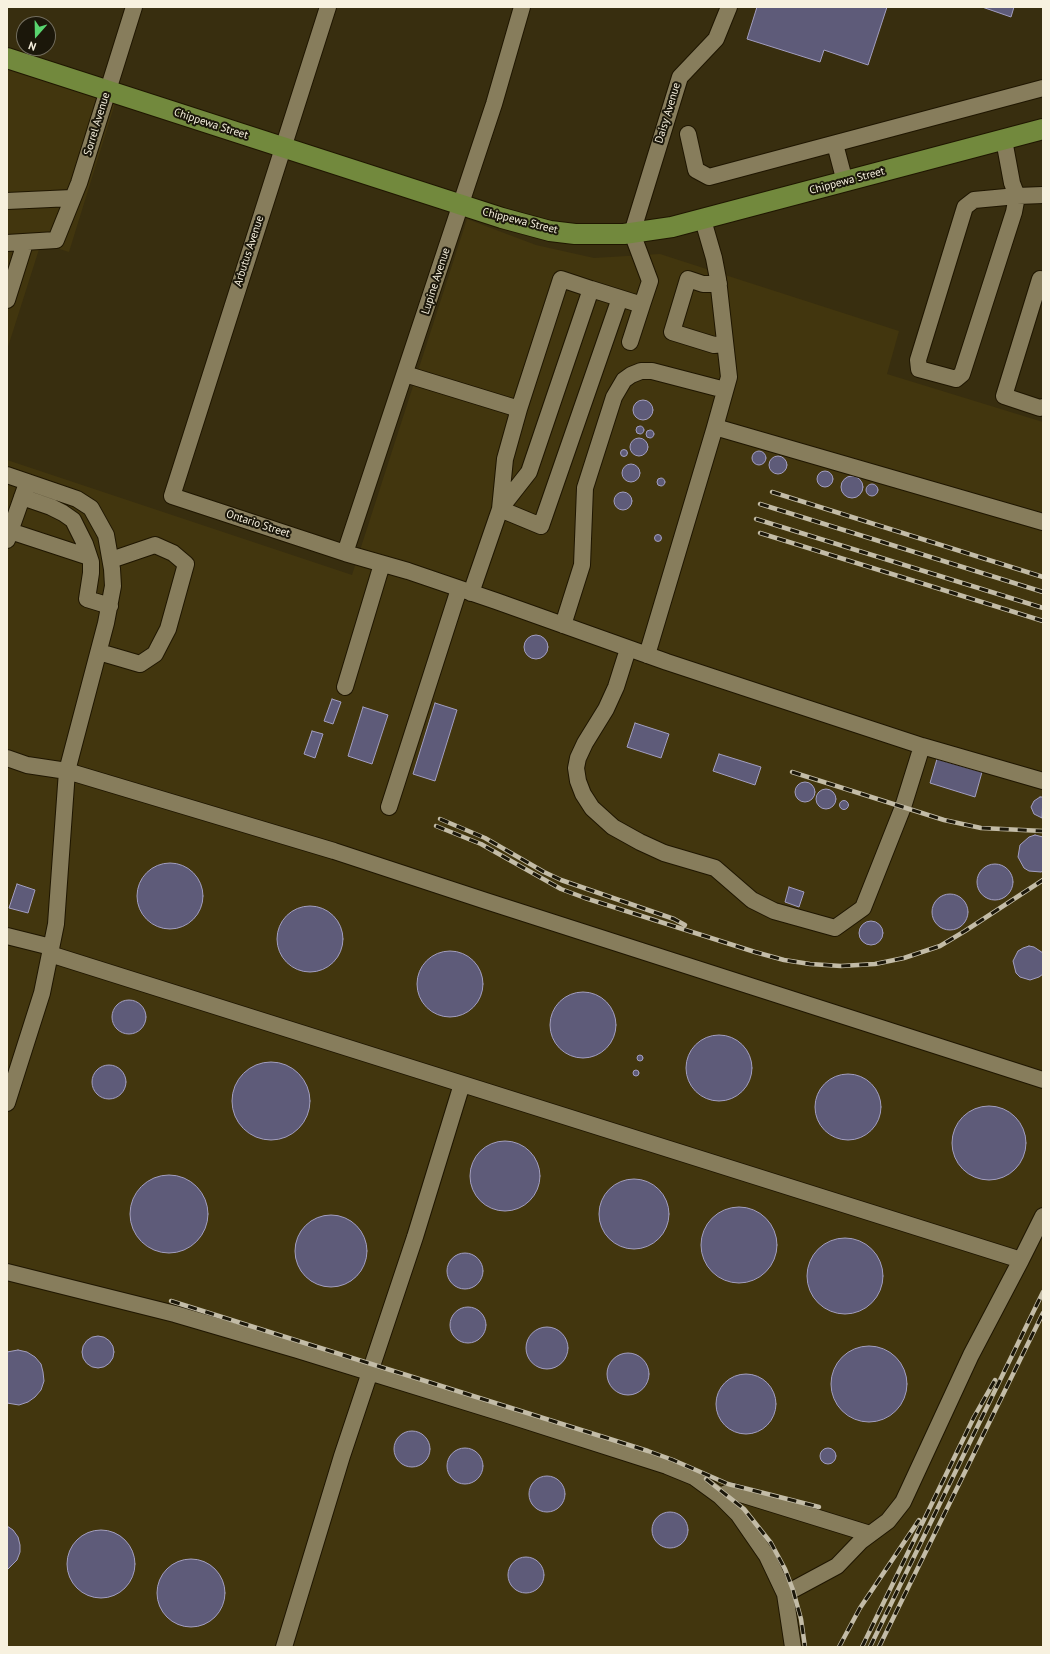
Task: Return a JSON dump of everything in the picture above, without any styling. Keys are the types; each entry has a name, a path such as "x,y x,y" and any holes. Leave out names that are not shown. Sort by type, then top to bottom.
{"main road":[{"name":"Chippewa Street","path":"7,58 526,225 550,231 599,235 654,231 703,220 1043,129"}],"street":[{"name":"Sorrel Avenue","path":"25,243 56,240 72,198 134,7"},
{"name":"Arbutus Avenue","path":"172,496 282,147 328,7"},
{"name":"Lupine Avenue","path":"345,553 494,104 522,7"},
{"name":"Daisy Avenue","path":"632,233 680,77 716,39 729,7"},
{"path":"688,134 696,170 709,177 1043,88"},
{"path":"1004,140 1012,183 1017,196 1014,212 962,374 956,379 919,369 918,360 965,207 974,200 1017,196 1043,195"},
{"path":"834,144 845,182"},
{"path":"7,201 72,198"},
{"path":"647,655 729,377 719,284 714,258 703,220"},
{"path":"630,342 650,281 632,233"},
{"path":"7,243 25,243 7,300"},
{"path":"500,509 505,459 519,409 561,279 642,305"},
{"path":"719,284 703,284 688,279 672,332 714,345 725,344"},
{"path":"1040,279 1004,396 1040,408 1043,407"},
{"path":"389,807 465,591 500,509 529,472 591,289"},
{"path":"500,509 541,526 620,298"},
{"path":"563,625 582,565 586,488 614,397 621,384 632,375 652,371 725,390"},
{"path":"405,374 519,409"},
{"path":"715,427 1043,522"},
{"path":"7,475 77,499 91,508 106,535 114,586 67,771 56,924 51,950 42,993 7,1103"},
{"path":"27,482 9,536 89,557"},
{"name":"Ontario Street","path":"172,496 465,591 628,649 922,746 1043,781"},
{"path":"22,498 51,507 73,520 83,539 89,557 91,573 87,599 110,606"},
{"path":"98,652 140,664 155,654 168,629 186,564 172,553 155,545 111,560"},
{"path":"345,687 382,564"},
{"path":"628,649 616,687 606,709 585,743 578,758 576,768 578,781 583,794 592,808 613,827 664,853 715,868 752,900 774,911 835,928 863,908 903,807 922,746"},
{"path":"7,758 27,765 67,771 334,851 486,902 1043,1080"},
{"path":"7,936 462,1084 1021,1260"},
{"path":"284,1647 369,1372 415,1237 462,1084"},
{"path":"785,1594 837,1566 861,1541 888,1521 903,1502 971,1355 1043,1216"},
{"path":"7,1272 175,1314 369,1372 667,1466 694,1477 720,1496 738,1514 767,1556 785,1594 793,1647"},
{"path":"720,1496 731,1491 870,1534"}],"shaded area":[{"path":"7,68 115,103 69,252 41,243 7,350"},
{"path":"467,219 536,245 594,258 660,254 899,331 887,374 1043,422 1043,1647 7,1647 7,460 352,575"}],"building":[{"path":"757,7 887,7 868,65 824,50 820,62 747,39"},
{"path":"982,7 1014,7 1011,17"},
{"path":"643,400 650,403 653,410 650,417 643,420 636,417 633,410 636,403"},
{"path":"640,426 643,427 643,433 640,434 637,433 636,430 637,427"},
{"path":"650,430 653,431 653,437 650,438 647,437 646,434 647,431"},
{"path":"639,438 645,441 648,447 645,453 639,456 633,453 630,447 633,441"},
{"path":"624,450 627,453 624,456 621,453"},
{"path":"756,451 762,451 766,455 766,461 762,465 756,465 752,461 752,455"},
{"path":"778,456 784,459 787,465 784,471 778,474 772,471 769,465 772,459"},
{"path":"631,464 637,467 640,473 637,479 631,482 625,479 622,473 625,467"},
{"path":"825,471 831,473 833,479 831,485 825,487 819,485 817,479 819,473"},
{"path":"852,476 856,477 862,483 862,491 856,497 852,498 848,497 842,491 841,487 842,483 848,477"},
{"path":"659,478 663,478 665,482 663,486 659,486 657,484 657,480"},
{"path":"870,484 874,484 878,490 874,496 870,496 866,492 866,488"},
{"path":"623,492 629,495 632,501 629,507 623,510 617,507 614,501 617,495"},
{"path":"658,534 661,535 661,541 658,542 655,541 654,538 655,535"},
{"path":"536,635 544,639 548,647 544,655 536,659 528,655 524,647 528,639"},
{"path":"332,699 341,702 333,724 324,721"},
{"path":"435,703 457,710 435,781 413,774"},
{"path":"363,707 388,715 372,764 348,756"},
{"path":"635,723 669,734 661,758 627,747"},
{"path":"312,731 323,734 315,758 304,754"},
{"path":"719,754 761,767 755,785 713,771"},
{"path":"937,759 982,772 975,797 930,783"},
{"path":"805,782 812,785 815,792 812,799 805,802 798,799 795,792 798,785"},
{"path":"826,789 833,792 836,799 833,806 826,809 819,806 816,799 819,792"},
{"path":"1040,797 1043,797 1042,818 1034,814 1031,807 1034,801"},
{"path":"844,800 849,805 844,810 839,805"},
{"path":"1035,835 1043,837 1043,871 1041,872 1029,871 1024,868 1018,857 1020,845 1029,837"},
{"path":"164,863 176,863 188,868 198,878 203,890 201,909 188,924 176,929 164,929 152,924 142,914 137,902 137,890 142,878 152,868"},
{"path":"999,864 1008,869 1012,875 1012,889 1008,895 999,900 991,900 982,895 978,889 977,878 982,869 988,865"},
{"path":"17,884 35,890 28,913 9,908"},
{"path":"789,887 804,892 799,907 785,902"},
{"path":"954,894 963,899 967,905 967,919 963,925 954,930 946,930 937,925 933,919 932,908 937,899 943,895"},
{"path":"310,906 323,908 338,921 341,926 343,939 341,952 328,967 323,970 310,972 297,970 282,957 279,952 277,939 279,926 292,911 297,908"},
{"path":"871,921 880,924 883,933 880,942 871,945 862,942 859,933 862,924"},
{"path":"1029,946 1034,947 1043,953 1043,974 1030,980 1020,977 1016,973 1013,961 1018,951"},
{"path":"444,951 456,951 468,956 478,966 483,978 481,997 468,1012 456,1017 444,1017 432,1012 422,1002 417,990 417,978 422,966 432,956"},
{"path":"577,992 589,992 601,997 611,1007 616,1019 614,1038 601,1053 589,1058 577,1058 565,1053 555,1043 550,1031 550,1019 555,1007 565,997"},
{"path":"129,1000 141,1005 146,1017 141,1029 129,1034 117,1029 112,1017 117,1005"},
{"path":"713,1035 725,1035 737,1040 747,1050 752,1062 750,1081 737,1096 725,1101 713,1101 701,1096 691,1086 686,1074 686,1062 691,1050 701,1040"},
{"path":"640,1055 643,1058 640,1061 637,1058"},
{"path":"263,1062 279,1062 293,1068 304,1079 310,1093 310,1109 304,1123 293,1134 279,1140 263,1140 249,1134 238,1123 232,1109 232,1093 238,1079 249,1068"},
{"path":"109,1065 121,1070 126,1082 121,1094 109,1099 97,1094 92,1082 97,1070"},
{"path":"636,1070 639,1073 636,1076 633,1073"},
{"path":"842,1074 854,1074 866,1079 876,1089 881,1101 879,1120 866,1135 854,1140 842,1140 830,1135 820,1125 815,1113 815,1101 820,1089 830,1079"},
{"path":"982,1106 996,1106 1003,1108 1016,1116 1024,1129 1026,1143 1024,1157 1016,1170 1003,1178 996,1180 982,1180 975,1178 962,1170 954,1157 952,1150 952,1136 954,1129 962,1116 975,1108"},
{"path":"505,1141 518,1144 530,1151 537,1163 540,1176 537,1189 530,1201 518,1208 505,1211 492,1208 480,1201 473,1189 470,1176 473,1163 480,1151 492,1144"},
{"path":"161,1175 177,1175 191,1181 202,1192 208,1206 208,1222 202,1236 191,1247 177,1253 161,1253 147,1247 136,1236 130,1222 130,1206 136,1192 147,1181"},
{"path":"634,1179 647,1182 659,1189 666,1201 669,1214 666,1227 659,1239 647,1246 634,1249 621,1246 609,1239 602,1227 599,1214 602,1201 609,1189 621,1182"},
{"path":"739,1207 754,1210 766,1218 774,1230 777,1245 774,1260 766,1272 754,1280 739,1283 724,1280 712,1272 704,1260 701,1245 704,1230 712,1218 724,1210"},
{"path":"331,1215 351,1221 361,1231 367,1251 361,1271 351,1281 331,1287 311,1281 301,1271 295,1251 301,1231 311,1221"},
{"path":"845,1238 860,1241 872,1249 880,1261 883,1276 880,1291 872,1303 860,1311 845,1314 830,1311 818,1303 810,1291 807,1276 810,1261 818,1249 830,1241"},
{"path":"469,1253 478,1258 482,1264 482,1278 478,1284 469,1289 461,1289 452,1284 448,1278 447,1267 452,1258 458,1254"},
{"path":"472,1307 481,1312 485,1318 485,1332 481,1338 472,1343 464,1343 455,1338 451,1332 450,1321 455,1312 461,1308"},
{"path":"543,1327 551,1327 559,1330 565,1336 568,1348 565,1360 559,1366 551,1369 543,1369 535,1366 529,1360 526,1352 526,1344 529,1336 535,1330"},
{"path":"98,1336 109,1341 114,1352 109,1363 98,1368 87,1363 82,1352 87,1341"},
{"path":"869,1346 884,1349 896,1357 904,1369 907,1384 904,1399 896,1411 884,1419 869,1422 854,1419 842,1411 834,1399 831,1384 834,1369 842,1357 854,1349"},
{"path":"18,1350 27,1352 35,1357 41,1364 44,1381 41,1390 35,1397 28,1402 19,1405 7,1403 7,1352"},
{"path":"624,1353 632,1353 640,1356 646,1362 649,1374 646,1386 640,1392 632,1395 624,1395 616,1392 610,1386 607,1378 607,1370 610,1362 616,1356"},
{"path":"746,1374 763,1379 771,1387 776,1404 771,1421 763,1429 746,1434 729,1429 721,1421 716,1404 721,1387 729,1379"},
{"path":"416,1431 425,1436 429,1442 429,1456 425,1462 416,1467 408,1467 399,1462 395,1456 394,1445 399,1436 405,1432"},
{"path":"469,1448 478,1453 482,1459 482,1473 478,1479 469,1484 461,1484 452,1479 448,1473 447,1462 452,1453 458,1449"},
{"path":"828,1448 834,1450 836,1456 834,1462 828,1464 822,1462 820,1456 822,1450"},
{"path":"551,1476 560,1481 564,1487 564,1501 560,1507 551,1512 543,1512 534,1507 530,1501 529,1490 534,1481 540,1477"},
{"path":"674,1512 683,1517 687,1523 687,1537 683,1543 674,1548 666,1548 657,1543 653,1537 652,1526 657,1517 663,1513"},
{"path":"7,1526 13,1530 18,1537 20,1552 17,1560 7,1570"},
{"path":"94,1530 108,1530 120,1536 129,1545 135,1557 133,1577 125,1588 114,1596 108,1598 94,1598 88,1596 77,1588 69,1577 67,1571 67,1557 69,1551 77,1540 88,1532"},
{"path":"530,1557 539,1562 543,1568 543,1582 539,1588 530,1593 522,1593 513,1588 509,1582 508,1571 513,1562 519,1558"},
{"path":"184,1559 198,1559 210,1565 219,1574 225,1586 223,1606 215,1617 204,1625 198,1627 184,1627 178,1625 167,1617 159,1606 157,1600 157,1586 159,1580 167,1569 178,1561"}],"railway":[{"path":"772,492 1043,577"},
{"path":"760,504 1043,592"},
{"path":"756,519 1043,608"},
{"path":"760,533 1043,621"},
{"path":"792,772 944,820 981,828 1043,831"},
{"path":"440,819 485,838 544,872 561,880 674,919 685,925"},
{"path":"436,826 481,844 561,889 585,898 755,952 784,960 810,964 841,966 875,964 904,958 940,946 1043,880"},
{"path":"870,1647 1043,1292"},
{"path":"171,1301 648,1451 673,1460 728,1484 819,1507"},
{"path":"879,1647 1043,1313"},
{"path":"862,1647 974,1417 995,1380"},
{"path":"706,1479 744,1509 771,1543 785,1569 793,1590 801,1619 805,1647"},
{"path":"839,1647 860,1608 919,1520"}]}
